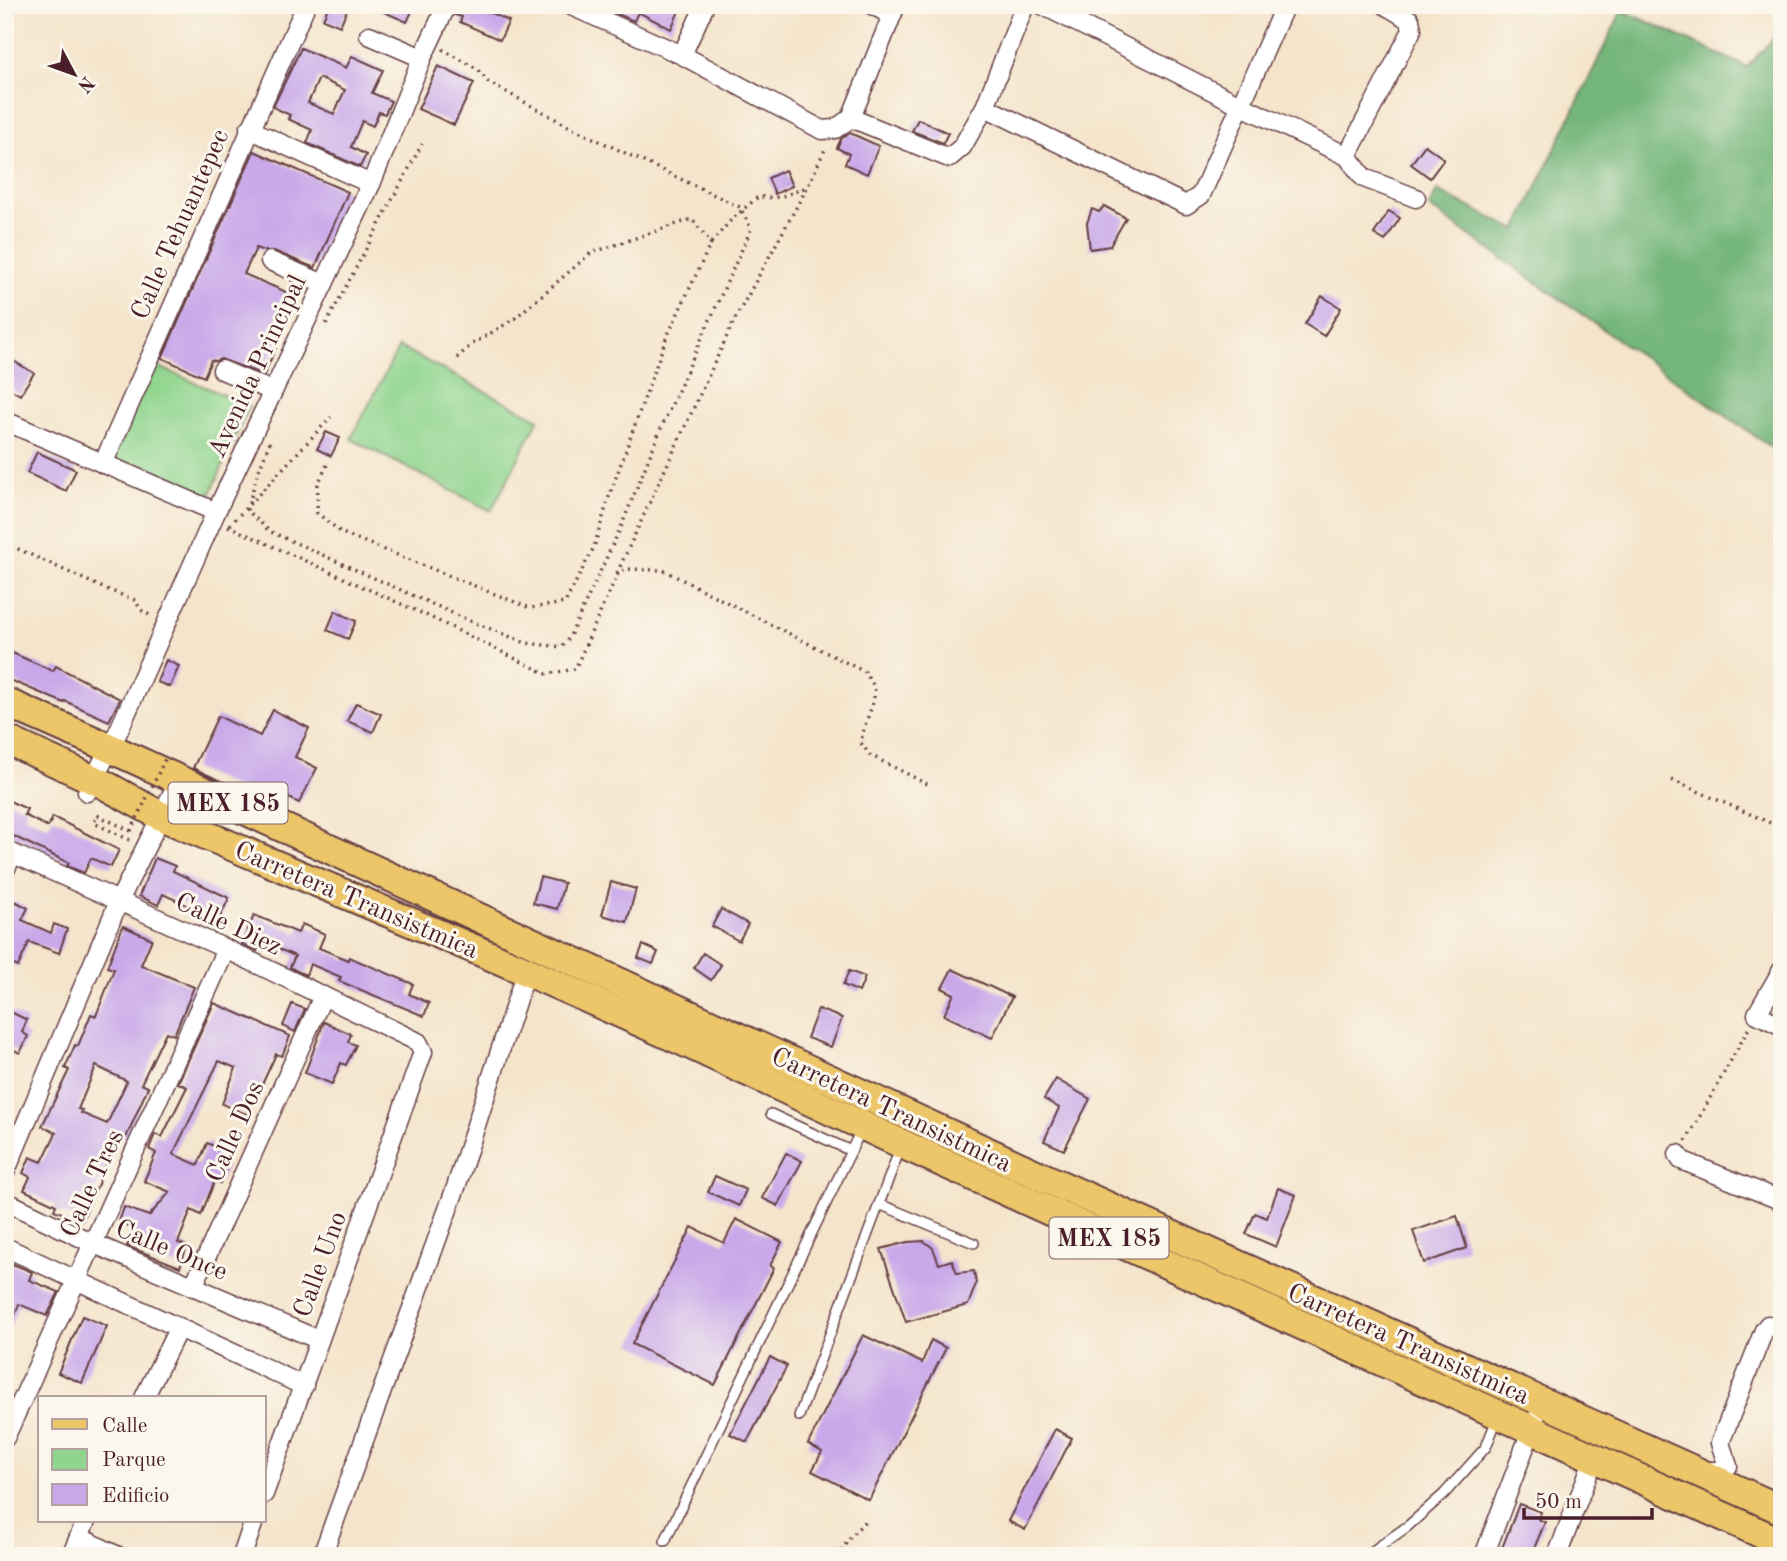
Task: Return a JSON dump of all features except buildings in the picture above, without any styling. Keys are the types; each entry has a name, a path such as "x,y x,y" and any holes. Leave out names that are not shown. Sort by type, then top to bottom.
{"main road":[{"name":"Carretera Transistmica","path":"5,702 110,748 173,767 328,849 1542,1404 1782,1510"},
{"path":"5,722 90,754 110,748"},
{"path":"5,739 141,817 161,816 184,805 198,804 306,848 328,849"},
{"path":"5,754 90,786"},
{"name":"Carretera Transistmica","path":"161,816 526,971 1499,1415 1528,1436 1782,1543"},
{"path":"1528,1436 1581,1433 1657,1468 1696,1471"}],"street":[{"name":"Calle Tehuantepec","path":"103,464 306,5"},
{"name":"Avenida Principal","path":"90,786 110,748 272,391 371,184 447,5"},
{"path":"569,5 682,55 822,130 835,129 851,118 894,10 872,5"},
{"path":"682,55 705,5"},
{"path":"851,118 949,158 962,147 985,107 1026,5"},
{"path":"1042,5 1347,156 1364,178 1416,198"},
{"path":"985,107 1186,205 1201,195 1285,5"},
{"path":"1347,156 1412,30 1410,20 1385,5"},
{"path":"369,36 426,51"},
{"path":"249,130 371,184"},
{"path":"270,261 324,284"},
{"path":"222,370 272,391"},
{"path":"5,421 216,512"},
{"path":"5,1173 119,901 161,816 173,767"},
{"name":"Calle Diez","path":"8,858 119,901 226,949 418,1042 423,1052"},
{"name":"Calle Tres","path":"5,1438 226,949"},
{"path":"1782,970 1757,1014 1782,1026"},
{"path":"323,1556 456,1187 526,971"},
{"name":"Calle Dos","path":"194,1287 323,996"},
{"name":"Calle Uno","path":"266,1489 423,1052"},
{"path":"1678,1154 1681,1160 1782,1201"},
{"name":"Calle Once","path":"5,1201 92,1243 319,1340"},
{"path":"5,1247 304,1385"},
{"path":"1696,1471 1724,1471 1727,1466 1720,1443 1764,1330 1768,1325 1782,1329"},
{"path":"145,1396 179,1327"},
{"path":"1484,1556 1542,1404"},
{"path":"1557,1556 1592,1464"},
{"path":"242,1556 254,1522"},
{"path":"71,1556 83,1529 118,1556"}],"lane":[{"path":"771,1114 851,1151"},
{"path":"665,1541 863,1125"},
{"path":"799,1416 902,1144"},
{"path":"879,1203 974,1243"},
{"path":"1366,1556 1444,1494 1486,1447 1499,1415"}],"path":[{"path":"247,510 268,531 468,620 526,643 562,646 569,639 591,596 659,433 751,229 740,207 572,128 488,82 477,69 426,51"},
{"path":"216,512 229,527 430,617 547,674 575,669 734,321 808,186 835,129"},
{"path":"324,328 422,144"},
{"path":"327,466 318,484 317,513 342,533 530,608 565,603 594,547 666,341 710,243 759,196 768,199 780,197 808,186"},
{"path":"457,358 471,345 514,319 591,253 692,219 710,243"},
{"path":"229,527 331,417"},
{"path":"247,510 272,438"},
{"path":"5,543 135,600 141,610 166,622"},
{"path":"617,575 625,569 663,570 864,672 874,687 875,699 862,729 861,743 870,755 929,785"},
{"path":"146,847 94,823 97,815 131,831 173,767"},
{"path":"1672,780 1782,828"},
{"path":"1678,1154 1757,1014"},
{"path":"837,1556 865,1521"}],"green space":[{"path":"1622,10 1747,67 1782,29 1782,455 1429,207 1437,191 1516,230"},
{"path":"399,347 539,419 491,511 351,439"},
{"path":"150,363 249,406 205,507 106,464"}]}
